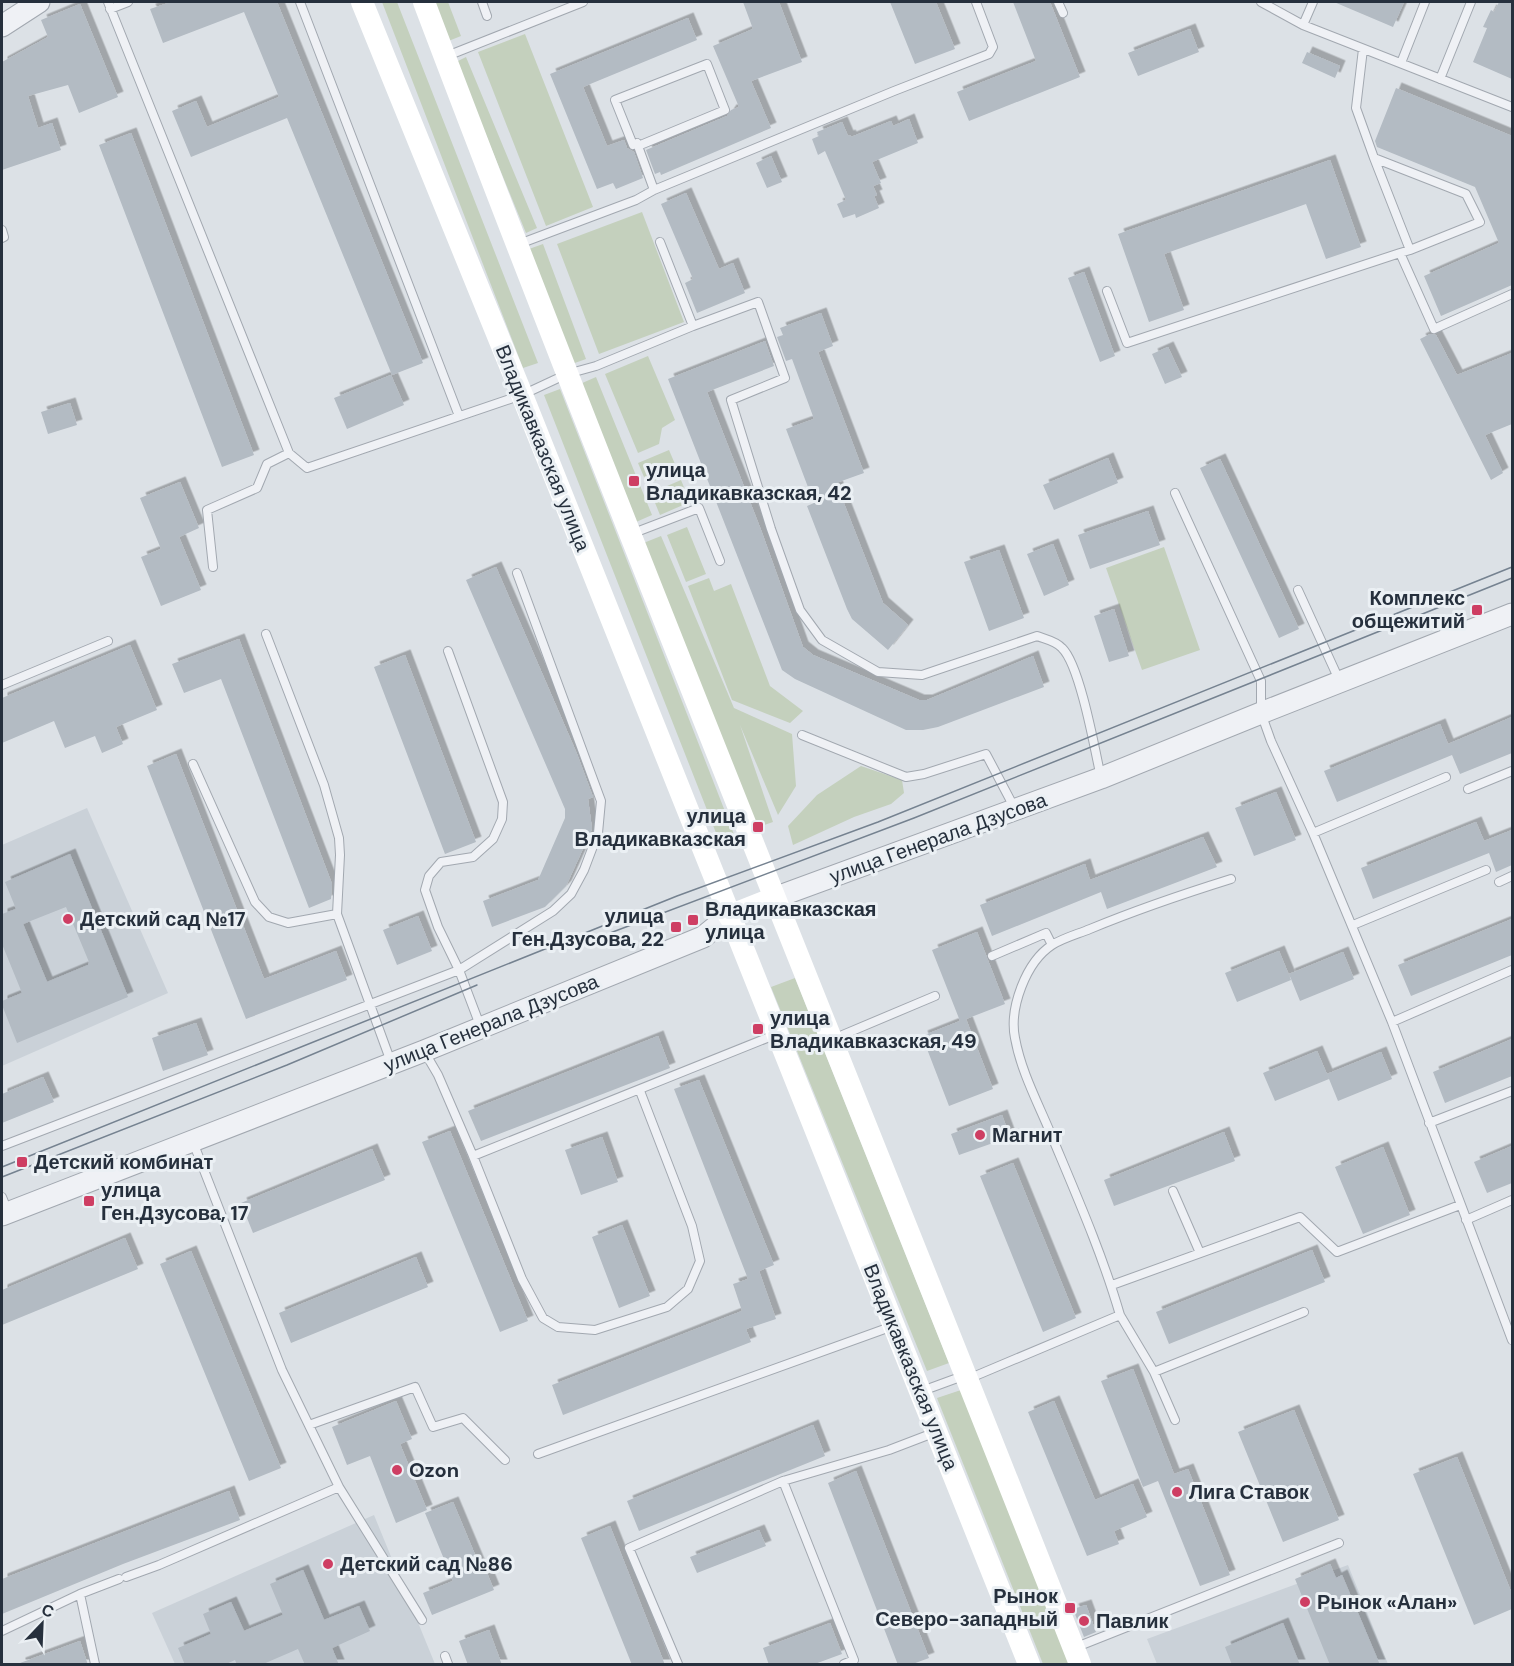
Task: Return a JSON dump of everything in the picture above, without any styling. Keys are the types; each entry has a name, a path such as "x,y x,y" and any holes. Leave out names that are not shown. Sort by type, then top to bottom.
{"main road":[{"name":"Владикавказская улица","path":"362,2 522,395 1029,1665"},
{"path":"424,2 516,245 1077,1656"},
{"name":"улица Генерала Дзусова","path":"729,916 774,898"}],"street":[{"path":"2,26 39,2"},
{"name":"улица Генерала Дзусова","path":"774,898 1101,778 1512,614"},
{"name":"улица Генерала Дзусова","path":"4,1208 193,1141 424,1052 704,937 729,916"}],"lane":[{"path":"128,2 109,5 290,453 307,468 522,395 567,374 596,366 758,302 785,378 731,400 771,529 800,610 822,640 878,672 922,675 1037,636 1053,641 1063,648 1075,666 1101,778"},
{"path":"300,2 459,416"},
{"path":"482,2 487,16"},
{"path":"445,57 583,2"},
{"path":"516,245 636,200 654,190 989,54 993,47 976,2"},
{"path":"1059,2 1063,14"},
{"path":"1261,2 1303,25 1512,107"},
{"path":"1303,25 1313,2"},
{"path":"1401,63 1425,2"},
{"path":"1440,79 1471,2"},
{"path":"1363,49 1356,108 1410,250"},
{"path":"638,147 725,110 707,64 615,100 633,145 637,143 638,147 654,190"},
{"path":"1107,291 1127,343 1410,250 1480,222 1466,194 1374,158"},
{"path":"2,230 4,237 2,238"},
{"path":"660,242 693,326"},
{"path":"1400,253 1434,329 1512,294"},
{"path":"213,567 207,510 257,488 267,464 290,453"},
{"path":"1175,493 1261,681 1262,713 1271,741 1353,926 1392,1022 1512,1340"},
{"path":"631,534 699,508 720,561"},
{"path":"2,1146 459,970 553,911 571,894 584,870 598,833 601,801 517,573"},
{"path":"1298,590 1340,683"},
{"path":"266,634 324,785 339,837 337,914 391,1064"},
{"path":"2,685 108,640"},
{"path":"448,651 503,802 502,819 493,839 472,857 441,862 429,876 425,890 481,1028"},
{"path":"802,735 906,777 924,774 986,754 1015,810"},
{"path":"193,764 255,902 269,917 288,923 337,914"},
{"path":"1468,789 1512,771"},
{"path":"1313,834 1446,777"},
{"path":"1353,926 1486,870"},
{"path":"1499,882 1512,876"},
{"path":"1174,1420 1154,1372 1120,1315 1112,1285 1028,1083 1014,1037 1014,1015 1028,972 1038,958 1052,945 1132,912 1231,879"},
{"path":"992,956 1046,933 1052,945"},
{"path":"1392,1022 1512,970"},
{"path":"832,1040 935,996"},
{"path":"473,1156 778,1034"},
{"path":"424,1052 438,1076 473,1156 522,1278 543,1318 558,1327 595,1330 667,1307 688,1289 699,1262 692,1226 640,1090"},
{"path":"1429,1123 1512,1091"},
{"path":"193,1141 282,1370 339,1487 422,1620"},
{"path":"1173,1191 1200,1253"},
{"path":"1466,1220 1512,1200"},
{"path":"1112,1285 1300,1217 1337,1252 1460,1205"},
{"path":"1154,1372 1304,1312"},
{"path":"921,1391 1004,1363 1120,1315"},
{"path":"538,1454 894,1326"},
{"path":"309,1425 415,1387 433,1427 463,1418 505,1460"},
{"path":"678,1665 629,1548 783,1481 889,1450 937,1432"},
{"path":"783,1481 854,1660 844,1665"},
{"path":"2,1631 80,1594 159,1565 339,1487"},
{"path":"1077,1656 1339,1543"},
{"path":"80,1594 94,1665"}],"shaded area":[{"name":"Детский сад №17","path":"87,808 168,993 2,1066 2,845"},
{"name":"Детский сад №86","path":"374,1515 435,1664 175,1664 152,1613"},
{"name":"Рынок «Алан»","path":"1348,1565 1388,1664 1157,1664 1147,1639"}],"green space":[{"path":"382,2 397,2 538,363 523,368"},
{"path":"431,2 448,2 461,36 446,42"},
{"path":"525,34 593,207 546,226 478,52"},
{"path":"466,57 537,228 526,233 456,62"},
{"path":"642,212 684,322 599,354 557,244"},
{"path":"543,244 586,359 572,364 529,249"},
{"path":"648,356 675,420 662,428 659,444 638,453 605,374"},
{"path":"596,377 652,515 636,522 580,384"},
{"path":"560,389 735,837 720,843 544,395"},
{"path":"669,450 678,471 647,484 638,463"},
{"path":"681,480 690,502 660,515 651,493"},
{"path":"687,527 706,574 686,582 667,535"},
{"path":"661,536 734,708 792,734 796,786 778,815 740,725 773,822 753,829 641,544"},
{"path":"1164,547 1200,650 1142,670 1106,568"},
{"path":"709,578 714,591 731,584 770,686 803,711 790,723 732,700 688,586"},
{"path":"861,766 902,780 904,793 891,804 854,817 793,845 788,826 817,795"},
{"path":"795,978 949,1363 927,1371 771,987"},
{"path":"961,1390 1070,1664 1043,1664 937,1398"}],"building":[{"path":"171,2 277,2 423,363 392,375 287,118 191,157 172,111 196,101 207,127 279,97 244,12 163,43 150,9"},
{"path":"743,2 779,2 802,62 751,81 771,128 661,175 660,172 655,174 646,150 727,116 731,110 739,107 713,46 753,29"},
{"path":"890,2 936,2 955,49 915,64"},
{"path":"1013,2 1050,2 1080,77 969,121 957,92 1036,61"},
{"path":"1334,2 1404,2 1393,27"},
{"path":"1499,2 1512,2 1512,79 1473,62 1487,28 1483,27 1491,10 1494,12"},
{"path":"80,4 118,97 79,113 68,85 28,96 38,128 52,123 61,150 2,170 2,62 48,37 41,20"},
{"path":"688,18 697,40 583,87 607,146 624,140 627,148 634,152 643,178 616,189 613,183 597,189 550,74"},
{"path":"1190,29 1199,52 1138,76 1128,53"},
{"path":"1307,52 1340,66 1335,78 1302,63"},
{"path":"1396,88 1512,136 1512,285 1441,316 1424,276 1499,243 1475,187 1377,147 1375,141"},
{"path":"909,119 918,143 872,162 881,183 873,186 879,208 856,218 855,214 843,218 837,204 846,200 825,151 818,155 812,139 819,136 817,132 842,122 848,136 851,137 891,121 893,126"},
{"path":"131,133 254,455 222,467 99,145"},
{"path":"771,156 782,182 767,188 756,163"},
{"path":"1330,160 1361,247 1326,259 1306,204 1164,254 1184,310 1149,322 1118,234"},
{"path":"686,193 719,269 733,263 745,293 697,313 685,283 693,279 661,204"},
{"path":"1084,272 1115,356 1100,362 1068,278"},
{"path":"821,313 833,346 818,352 864,473 836,483 883,603 908,625 888,650 852,619 847,609 807,506 814,503 786,429 814,419 792,359 786,361 777,337 783,335 780,328"},
{"path":"1430,334 1436,335 1457,375 1512,353 1512,424 1485,435 1503,473 1491,480 1420,339"},
{"path":"765,341 774,366 707,392 761,530 803,647 813,655 919,700 927,700 1033,656 1044,687 938,727 906,730 795,679 782,670 668,379"},
{"path":"1168,347 1182,377 1165,384 1152,354"},
{"path":"391,375 404,405 347,429 334,398"},
{"path":"70,403 77,425 48,434 41,412"},
{"path":"1108,458 1118,483 1054,510 1043,485"},
{"path":"1220,459 1299,629 1279,638 1200,468"},
{"path":"180,482 199,528 179,537 201,590 161,606 141,557 161,549 140,498"},
{"path":"1148,511 1160,545 1090,569 1078,535"},
{"path":"1053,544 1069,585 1044,596 1027,554"},
{"path":"999,550 1024,618 989,631 964,562"},
{"path":"496,567 577,754 593,797 588,799 592,829 566,886 545,907 492,927 483,901 538,880 565,818 565,809 466,580"},
{"path":"1114,609 1129,656 1109,662 1094,616"},
{"path":"239,639 332,884 331,899 309,908 221,679 184,693 172,664"},
{"path":"130,645 157,710 116,727 123,744 102,753 95,736 65,748 54,721 2,743 2,698"},
{"path":"405,655 476,842 445,854 374,667"},
{"path":"1512,717 1512,753 1460,774 1452,755 1337,802 1324,771 1440,724 1448,744"},
{"path":"176,754 264,979 336,951 347,980 246,1019 147,766"},
{"path":"1276,792 1296,840 1254,856 1235,808"},
{"path":"1476,822 1484,841 1512,830 1512,865 1496,872 1489,853 1373,899 1361,868"},
{"path":"1203,837 1217,867 1107,909 1101,892 992,936 980,905 1085,864 1090,880"},
{"path":"70,854 128,997 17,1043 2,1005 2,1001 22,993 2,944 2,914 16,909 5,882","holes":["66,907 89,962 88,965 47,982 23,924"]},
{"path":"418,916 432,951 397,965 383,930"},
{"path":"1512,919 1512,955 1411,996 1398,965"},
{"path":"977,932 1005,1004 966,1019 993,1089 949,1106 922,1036 960,1021 932,950"},
{"path":"1279,951 1291,980 1237,1002 1225,973"},
{"path":"1343,952 1354,979 1300,1001 1289,974"},
{"path":"196,1023 208,1055 163,1071 152,1038"},
{"path":"658,1036 670,1068 481,1141 468,1111"},
{"path":"1512,1039 1512,1076 1445,1103 1433,1072"},
{"path":"1317,1051 1329,1079 1275,1101 1263,1073"},
{"path":"1381,1052 1392,1079 1338,1101 1327,1074"},
{"path":"43,1077 54,1102 2,1123 2,1094"},
{"path":"699,1080 774,1265 759,1271 776,1319 746,1329 751,1342 563,1415 552,1385 742,1311 733,1284 748,1279 674,1089"},
{"name":"Магнит","path":"1002,1115 1010,1137 959,1155 951,1134"},
{"path":"450,1131 528,1321 500,1332 422,1142"},
{"path":"1224,1132 1235,1161 1114,1206 1104,1180"},
{"path":"602,1137 618,1182 581,1195 565,1150"},
{"path":"1512,1146 1512,1183 1487,1193 1474,1162"},
{"path":"1383,1147 1410,1215 1363,1234 1335,1167"},
{"path":"372,1149 385,1180 253,1233 241,1203"},
{"path":"1013,1163 1076,1318 1043,1332 980,1176"},
{"path":"622,1225 650,1296 619,1308 592,1237"},
{"path":"125,1238 138,1269 2,1325 2,1290"},
{"path":"1312,1250 1325,1282 1169,1344 1156,1312"},
{"path":"191,1251 281,1468 249,1481 160,1264"},
{"path":"416,1257 428,1287 291,1343 279,1313"},
{"path":"1133,1369 1174,1474 1188,1469 1230,1575 1200,1586 1158,1481 1143,1487 1101,1381"},
{"path":"396,1401 412,1439 400,1444 427,1510 396,1523 370,1456 347,1465 332,1427"},
{"path":"1054,1401 1095,1500 1133,1484 1147,1517 1114,1531 1119,1544 1087,1556 1028,1412"},
{"path":"1294,1410 1339,1520 1283,1542 1238,1432"},
{"path":"813,1425 825,1456 639,1531 627,1501"},
{"path":"1457,1457 1512,1594 1512,1609 1474,1625 1413,1474"},
{"path":"856,1471 929,1658 910,1665 898,1665 828,1483"},
{"path":"229,1491 240,1520 123,1564 2,1614 2,1579"},
{"path":"453,1502 481,1569 485,1568 494,1590 432,1615 423,1593 453,1581 425,1513"},
{"path":"610,1526 665,1665 632,1665 581,1538"},
{"path":"759,1530 766,1546 697,1573 690,1557"},
{"path":"1330,1564 1336,1578 1342,1575 1380,1665 1330,1665 1295,1579"},
{"path":"303,1570 324,1620 359,1606 370,1631 332,1648 339,1665 305,1665 298,1649 261,1665 237,1665 235,1660 224,1665 185,1665 178,1648 211,1634 203,1614 231,1602 244,1631 283,1615 270,1584"},
{"name":"Павлик","path":"1086,1605 1096,1632 1084,1637 1073,1609"},
{"path":"830,1623 842,1654 812,1665 769,1665 763,1648"},
{"path":"1283,1623 1300,1665 1232,1665 1225,1647"},
{"path":"489,1630 502,1665 468,1665 459,1641"},
{"path":"80,1641 88,1665 20,1665 20,1663"}],"tram line":[{"path":"2,1167 677,896 878,822 1512,567"},
{"path":"581,944 914,818 1512,578"},
{"path":"2,1177 287,1065 477,985"}],"place":[{"name":"улица Владикавказская, 42","path":"634,481"},
{"name":"Комплекс общежитий","path":"1477,610"},
{"name":"улица Владикавказская","path":"758,827"},
{"name":"Детский сад №17","path":"68,919"},
{"name":"Владикавказская улица","path":"693,920"},
{"name":"улица Ген.Дзусова, 22","path":"676,927"},
{"name":"улица Владикавказская, 49","path":"758,1029"},
{"name":"Магнит","path":"980,1135"},
{"name":"Детский комбинат","path":"22,1162"},
{"name":"улица Ген.Дзусова, 17","path":"89,1201"},
{"name":"Ozon","path":"397,1470"},
{"name":"Лига Ставок","path":"1177,1492"},
{"name":"Детский сад №86","path":"328,1564"},
{"name":"Рынок «Алан»","path":"1305,1602"},
{"name":"Рынок Северо-западный","path":"1070,1608"},
{"name":"Павлик","path":"1084,1621"}]}
